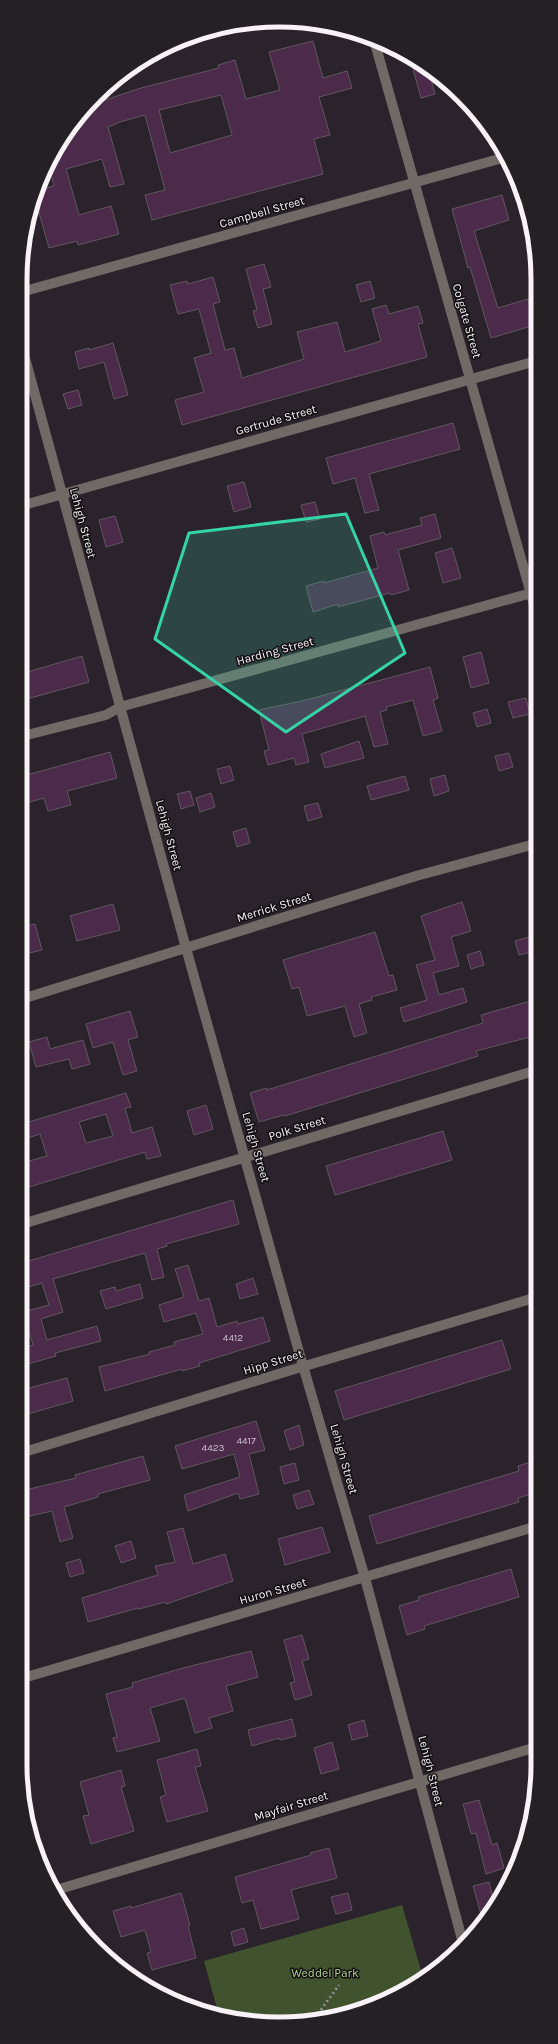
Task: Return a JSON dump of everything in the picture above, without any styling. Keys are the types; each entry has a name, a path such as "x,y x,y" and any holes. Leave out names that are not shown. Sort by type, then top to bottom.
{"street":[{"name":"Colgate Street","path":"376,46 470,380 531,586"},
{"name":"Campbell Street","path":"27,290 500,159"},
{"name":"Gertrude Street","path":"27,504 531,362"},
{"name":"Lehigh Street","path":"27,369 186,948 303,1366 365,1578 421,1781 462,1938"},
{"name":"Harding Street","path":"27,735 106,715 120,707 531,594"},
{"name":"Merrick Street","path":"27,997 416,876 531,845"},
{"name":"Polk Street","path":"27,1222 531,1072"},
{"name":"Hipp Street","path":"27,1451 303,1366 531,1299"},
{"name":"Huron Street","path":"27,1677 531,1528"},
{"name":"Mayfair Street","path":"60,1889 531,1749"}],"path":[{"path":"318,2014 339,1985"}],"highlighted area":[{"path":"346,514 405,653 286,732 155,639 189,533"}],"green space":[{"name":"Weddel Park","path":"402,1905 422,1973 390,1991 360,2004 312,2015 279,2017 246,2015 217,2009 204,1961"}],"building":[{"path":"313,41 323,78 347,71 352,88 319,97 330,135 314,139 323,174 152,220 145,195 165,190 145,115 116,123 108,127 124,184 110,187 102,159 66,169 79,215 111,206 119,234 78,245 77,241 49,248 38,208 40,198 44,188 54,186 51,173 69,139 101,101 141,88 219,68 218,65 235,60 246,99 280,90 269,52","holes":["221,95 232,135 170,153 159,110"]},
{"path":"412,65 431,78 435,94 421,98"},
{"path":"502,195 509,220 474,231 498,308 528,299 531,310 531,326 491,338 470,267 468,268 452,209"},
{"path":"264,264 271,287 263,289 272,324 258,328 253,311 257,310 246,269"},
{"path":"213,277 220,302 213,304 225,350 234,348 242,378 304,359 297,332 337,322 345,352 381,341 372,309 386,305 389,314 418,306 423,323 418,324 427,357 182,425 175,400 204,392 194,358 211,353 199,309 178,314 170,285 187,281 188,284"},
{"path":"370,281 375,298 361,302 356,285"},
{"path":"113,343 128,395 114,399 104,362 79,369 75,352 89,348 89,350"},
{"path":"78,390 82,405 68,409 63,394"},
{"path":"453,423 460,449 369,474 379,510 365,513 355,478 333,484 326,458"},
{"path":"244,482 251,507 234,512 227,486"},
{"path":"315,502 320,519 306,522 301,505"},
{"path":"435,514 441,538 398,550 409,590 391,595 390,593 338,607 338,604 313,612 306,586 324,581 324,583 378,568 370,536 384,532 385,535 422,525 420,518"},
{"path":"115,516 123,542 106,547 99,520"},
{"path":"452,548 461,578 443,583 435,553"},
{"path":"481,652 489,683 471,688 463,657"},
{"path":"82,656 89,682 27,699 27,672"},
{"path":"430,667 438,698 433,700 442,731 423,736 413,700 386,707 387,710 380,712 388,744 374,747 365,716 302,734 309,762 296,765 294,758 268,765 264,751 269,750 259,710 302,701"},
{"path":"526,698 530,714 513,718 508,702"},
{"path":"487,709 491,723 477,727 473,713"},
{"path":"359,741 364,758 325,768 321,754"},
{"path":"110,752 117,778 67,791 71,805 48,811 44,798 27,803 27,775"},
{"path":"509,753 513,767 499,771 495,756"},
{"path":"230,766 234,780 221,784 217,769"},
{"path":"445,775 449,791 434,796 430,779"},
{"path":"405,776 409,790 371,800 367,786"},
{"path":"190,791 194,805 181,809 177,794"},
{"path":"211,793 215,807 200,812 196,798"},
{"path":"318,803 322,817 308,821 304,806"},
{"path":"246,828 250,843 237,847 233,832"},
{"path":"462,902 471,931 451,937 459,966 433,973 439,995 463,988 467,1002 404,1022 400,1008 427,1000 416,965 435,960 421,916"},
{"path":"113,904 120,930 77,941 70,916"},
{"path":"35,924 42,950 27,954 27,926"},
{"path":"375,932 389,976 393,975 397,990 371,997 372,1000 359,1004 367,1033 354,1037 345,1006 307,1016 299,987 292,989 283,960"},
{"path":"529,937 531,952 519,955 515,941"},
{"path":"480,951 484,965 471,969 467,955"},
{"path":"531,1001 531,1037 476,1051 478,1056 285,1116 259,1122 250,1093 267,1088 267,1090 483,1023 481,1015"},
{"path":"130,1011 138,1037 128,1040 137,1071 123,1075 113,1042 93,1048 86,1024"},
{"path":"47,1037 50,1049 83,1040 90,1064 72,1069 69,1059 36,1067 29,1042"},
{"path":"126,1093 131,1107 125,1108 132,1133 152,1127 161,1156 147,1159 145,1152 27,1187 27,1162 47,1156 40,1134 27,1138 27,1123","holes":["106,1114 113,1136 86,1143 79,1122"]},
{"path":"206,1105 213,1129 194,1135 187,1111"},
{"path":"443,1131 452,1160 335,1195 326,1166"},
{"path":"233,1200 239,1224 166,1244 167,1246 157,1249 164,1277 152,1280 145,1253 53,1279 63,1312 41,1319 47,1340 97,1326 101,1341 55,1353 56,1356 27,1364 27,1347 33,1345 27,1325 27,1311 49,1305 42,1283 27,1288 27,1262"},
{"path":"188,1265 199,1301 209,1298 217,1327 237,1321 238,1324 263,1317 270,1341 199,1363 200,1366 182,1371 182,1369 105,1391 99,1367 150,1354 149,1352 175,1345 174,1342 203,1334 196,1313 164,1322 159,1305 184,1297 175,1269"},
{"path":"253,1278 258,1294 240,1299 236,1284"},
{"path":"140,1284 143,1298 106,1309 100,1291 115,1287 116,1291"},
{"path":"502,1340 511,1369 344,1420 335,1391"},
{"path":"67,1378 73,1401 27,1414 27,1388"},
{"path":"256,1421 265,1450 249,1454 259,1494 240,1499 238,1493 188,1511 184,1495 240,1477 234,1454 182,1469 175,1446"},
{"path":"299,1425 304,1445 290,1450 284,1431"},
{"path":"143,1456 150,1480 98,1494 98,1497 64,1507 73,1538 60,1542 52,1511 27,1517 27,1490 76,1478 75,1475"},
{"path":"531,1462 531,1494 518,1498 519,1502 377,1544 369,1516 519,1471 518,1466"},
{"path":"295,1463 299,1480 284,1484 280,1467"},
{"path":"309,1490 314,1504 297,1509 293,1495"},
{"path":"322,1527 330,1552 285,1565 278,1539"},
{"path":"183,1528 193,1564 225,1554 233,1581 166,1604 165,1602 138,1608 88,1622 82,1598 158,1575 155,1566 175,1562 167,1532"},
{"path":"131,1541 136,1558 121,1563 115,1546"},
{"path":"80,1559 84,1573 70,1577 66,1563"},
{"path":"511,1569 519,1597 424,1626 425,1629 407,1635 399,1606 419,1600 418,1597"},
{"path":"302,1635 309,1659 302,1661 312,1695 295,1700 290,1683 295,1682 284,1640"},
{"path":"251,1651 258,1677 226,1686 233,1711 209,1718 212,1728 195,1733 185,1698 150,1708 160,1741 117,1752 113,1738 117,1737 106,1694 133,1687 132,1683 183,1668"},
{"path":"292,1719 296,1736 280,1740 279,1738 252,1746 248,1730"},
{"path":"364,1720 368,1736 352,1740 348,1725"},
{"path":"332,1742 339,1769 321,1774 314,1748"},
{"path":"197,1749 201,1766 195,1767 208,1811 167,1822 160,1797 166,1795 157,1760"},
{"path":"121,1770 125,1786 121,1787 134,1831 91,1844 83,1816 89,1815 80,1782"},
{"path":"479,1800 492,1845 497,1843 504,1868 486,1874 476,1833 471,1834 463,1804"},
{"path":"329,1848 337,1878 291,1890 299,1919 261,1929 253,1900 242,1903 235,1877 311,1855 310,1853"},
{"path":"489,1882 493,1898 481,1915 473,1886"},
{"path":"181,1893 190,1925 188,1926 196,1958 152,1970 147,1953 151,1952 145,1930 121,1937 113,1911 131,1906 131,1908"},
{"path":"348,1893 352,1910 336,1914 331,1897"},
{"path":"244,1928 248,1942 234,1946 231,1932"}]}
